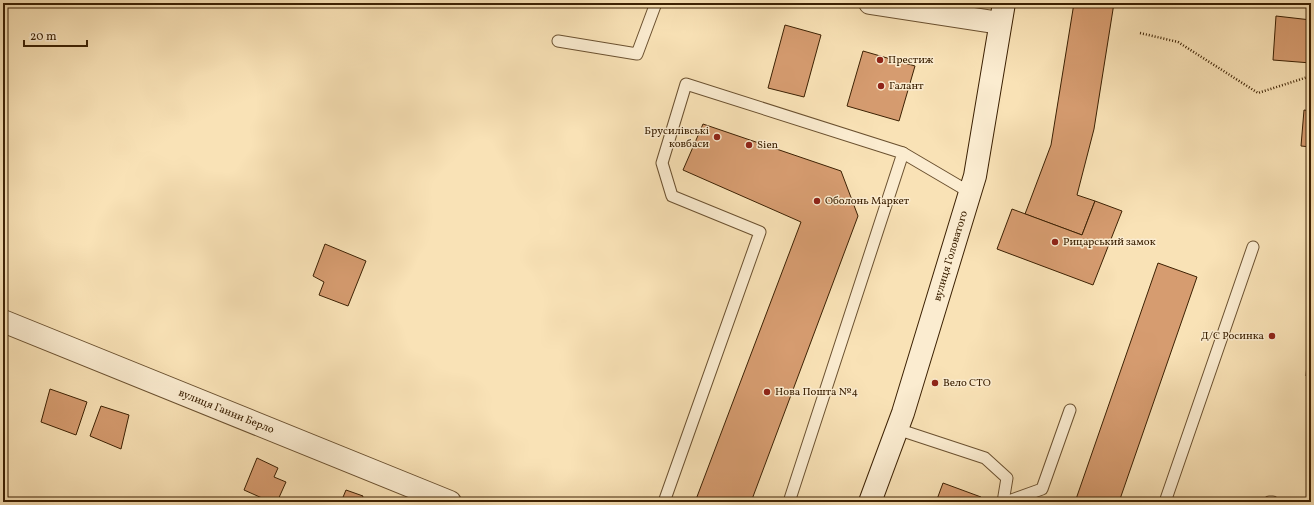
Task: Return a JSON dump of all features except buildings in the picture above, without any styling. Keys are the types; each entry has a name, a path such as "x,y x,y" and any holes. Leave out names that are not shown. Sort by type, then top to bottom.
{"street":[{"path":"870,3 1002,13"},
{"name":"вулиця Головатого","path":"870,502 906,405 975,176 1002,13"},
{"name":"вулиця Ганни Берло","path":"3,321 450,502"}],"lane":[{"path":"558,40 637,54 656,3"},
{"path":"664,502 760,232 672,196 662,163 686,84 902,153 970,193"},
{"path":"789,502 902,153"},
{"path":"1165,502 1253,247"},
{"path":"1006,502 1042,489 1070,410"},
{"path":"897,429 985,458 1006,478 1003,502"}],"path":[{"path":"1140,33 1178,42 1258,93 1311,76"}],"place":[{"name":"Престиж","path":"880,60"},
{"name":"Галант","path":"881,86"},
{"name":"Брусилівські ковбаси","path":"717,137"},
{"name":"Sien","path":"749,145"},
{"name":"Оболонь Маркет","path":"817,201"},
{"name":"Рицарський замок","path":"1055,242"},
{"name":"Д/С Росинка","path":"1272,336"},
{"name":"Вело СТО","path":"935,383"},
{"name":"Нова Пошта №4","path":"767,392"}]}
